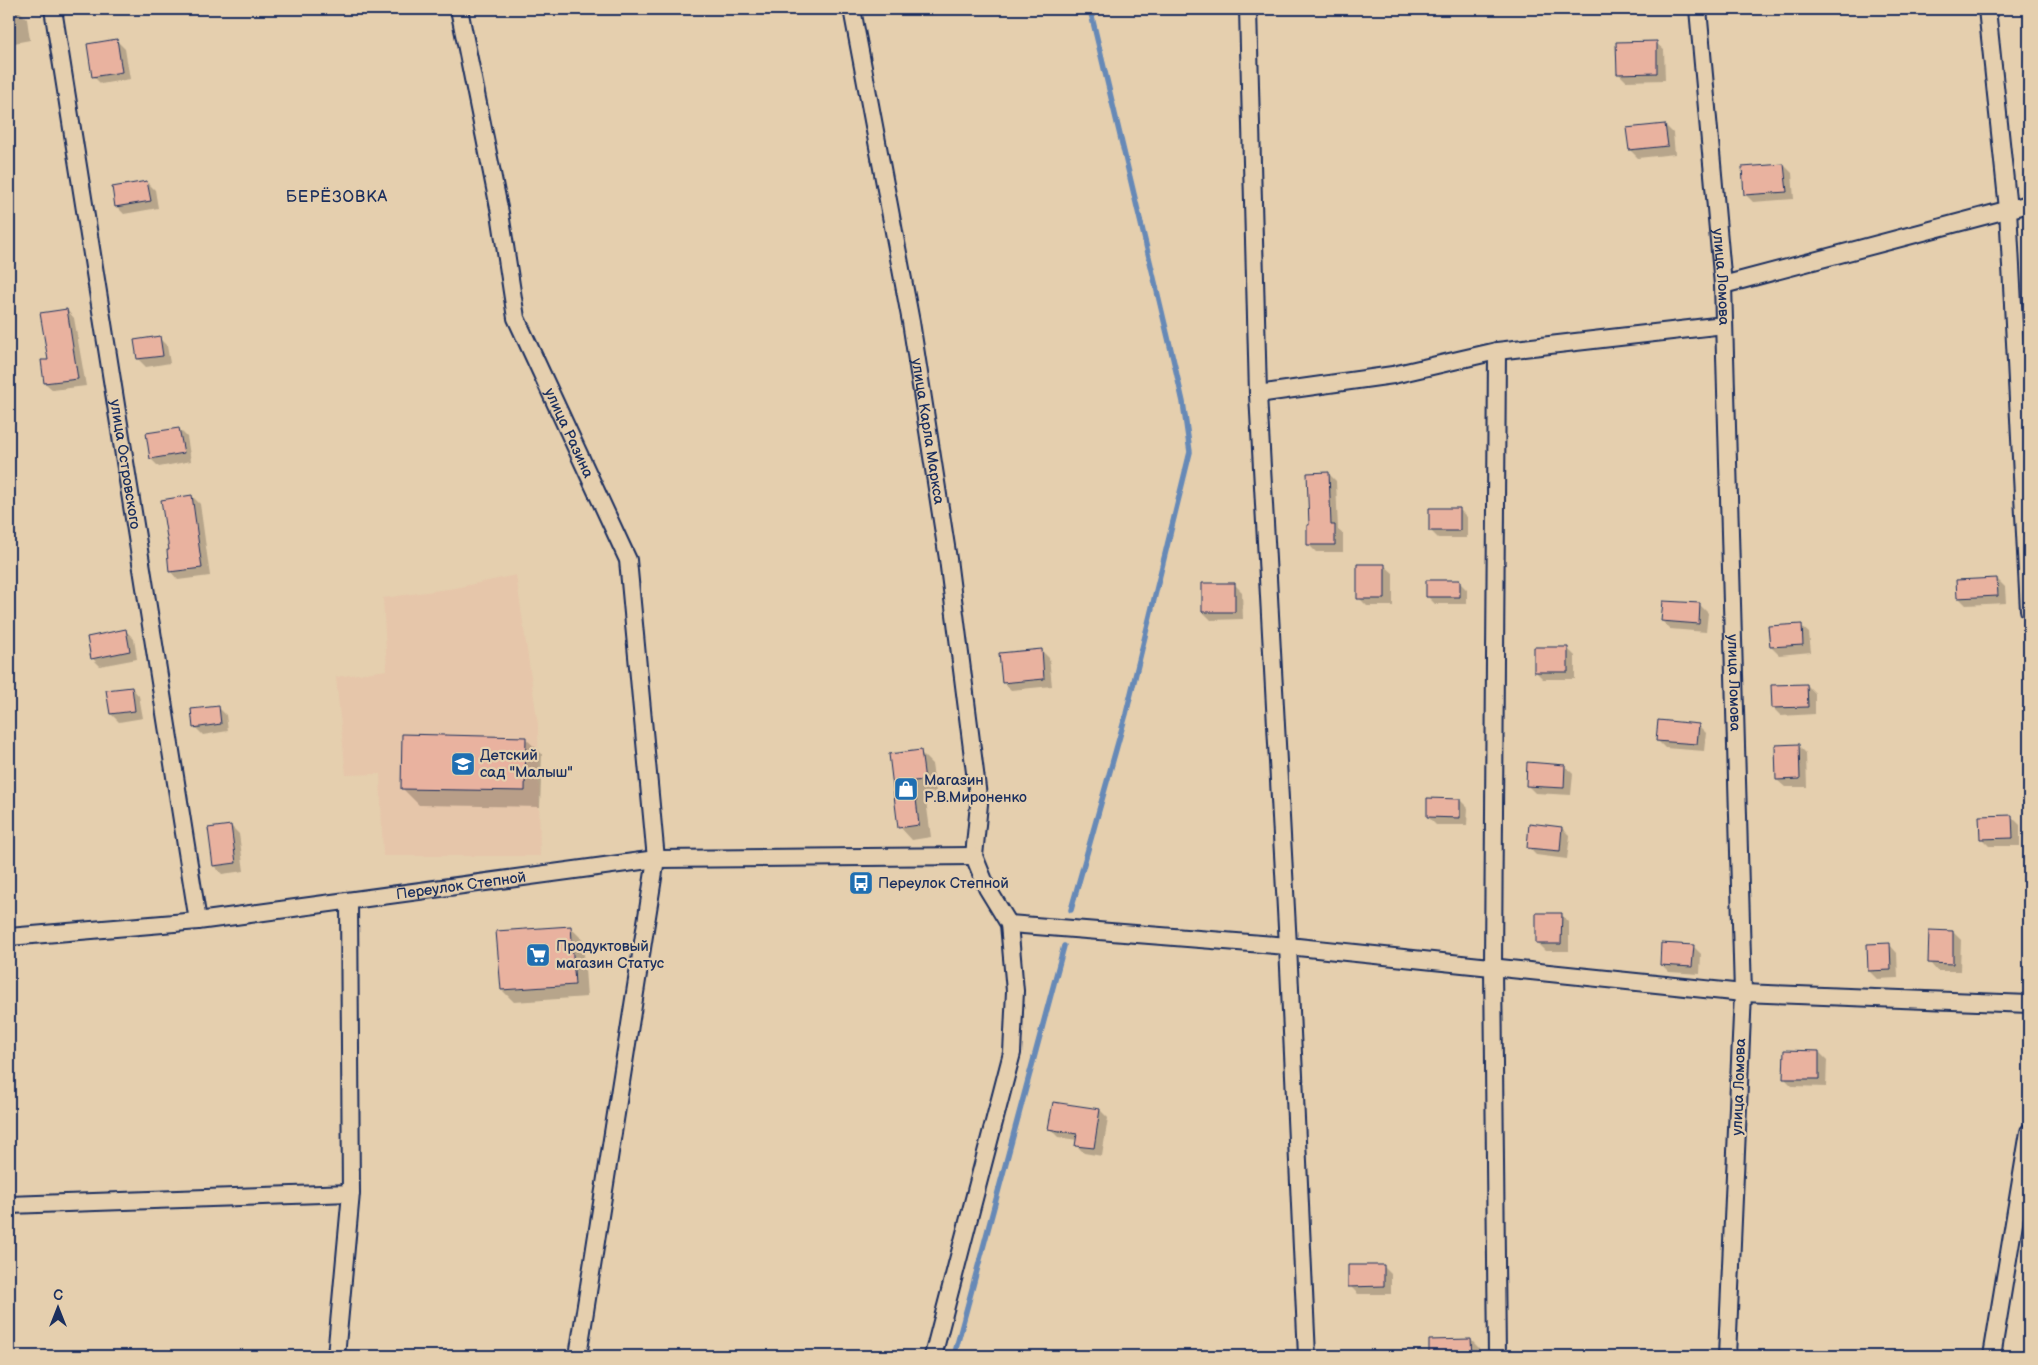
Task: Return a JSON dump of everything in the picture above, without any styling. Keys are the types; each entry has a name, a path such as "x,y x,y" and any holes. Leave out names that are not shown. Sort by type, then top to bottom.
{"street":[{"name":"улица Островского","path":"52,9 198,921"},
{"name":"улица Разина","path":"459,9 500,213 516,318 628,560 656,860 578,1356"},
{"name":"улица Карла Маркса","path":"852,9 911,322 948,559 979,804 974,856"},
{"path":"1248,9 1258,394 1308,1356"},
{"name":"улица Ломова","path":"1698,9 1724,325 1743,993 1727,1356"},
{"path":"1986,9 2008,209 2029,610"},
{"path":"1722,285 2029,204"},
{"path":"1258,394 1393,375 1497,351 1724,325"},
{"path":"1497,351 1493,967 1497,1356"},
{"name":"Переулок Степной","path":"9,937 198,921 656,860 974,856"},
{"path":"933,1356 1012,1053 1015,991 1009,924 987,888 974,856"},
{"path":"336,1356 351,1193 349,901"},
{"path":"1009,924 1288,946 1743,993 2029,1004"},
{"path":"1992,1356 2029,1132"},
{"path":"9,1205 351,1193"}],"shaded area":[{"path":"516,575 538,725 540,856 383,856 380,774 346,775 336,677 387,670 383,598 455,588"}],"building":[{"path":"117,39 122,72 92,77 87,44"},
{"path":"1657,41 1657,73 1617,74 1616,42"},
{"path":"1665,124 1668,146 1629,150 1626,128"},
{"path":"1784,164 1787,192 1744,195 1742,167"},
{"path":"147,181 151,201 115,207 112,187"},
{"path":"67,309 78,379 44,383 41,360 48,360 40,313"},
{"path":"160,336 163,356 137,359 134,340"},
{"path":"179,428 184,453 150,459 146,433"},
{"path":"1329,472 1331,525 1335,525 1335,545 1307,545 1307,525 1309,525 1307,473"},
{"path":"192,495 202,568 169,572 167,550 169,550 161,500"},
{"path":"1429,508 1460,508 1460,531 1429,531"},
{"path":"1357,564 1385,564 1385,599 1357,599"},
{"path":"1997,578 1998,596 1957,598 1956,580"},
{"path":"1426,580 1460,580 1460,597 1426,597"},
{"path":"1202,583 1235,583 1235,612 1202,612"},
{"path":"1663,601 1700,603 1699,624 1661,621"},
{"path":"1802,624 1803,645 1770,647 1768,626"},
{"path":"126,629 130,651 91,659 87,637"},
{"path":"1534,647 1568,647 1568,672 1534,672"},
{"path":"1042,649 1044,679 1002,683 999,653"},
{"path":"1807,684 1808,707 1772,708 1771,685"},
{"path":"132,687 135,711 110,714 106,690"},
{"path":"219,706 221,724 193,728 191,709"},
{"path":"1658,720 1699,724 1697,744 1656,741"},
{"path":"402,734 526,737 525,791 401,789"},
{"path":"1799,744 1800,779 1776,780 1775,745"},
{"path":"921,750 925,780 914,781 919,825 898,828 889,754"},
{"path":"1527,762 1565,765 1564,788 1526,786"},
{"path":"1427,798 1460,799 1460,818 1427,817"},
{"path":"2012,815 2013,838 1980,839 1979,816"},
{"path":"1529,823 1562,827 1560,851 1527,848"},
{"path":"231,825 236,863 213,866 208,828"},
{"path":"1536,913 1562,913 1561,944 1536,944"},
{"path":"571,926 575,985 501,990 496,931"},
{"path":"1929,930 1953,931 1953,964 1928,963"},
{"path":"1661,943 1694,945 1692,967 1660,965"},
{"path":"1890,943 1891,970 1868,971 1867,944"},
{"path":"1784,1050 1819,1051 1819,1079 1783,1079"},
{"path":"1053,1102 1100,1109 1094,1148 1075,1146 1077,1134 1048,1129"},
{"path":"1348,1265 1384,1265 1384,1286 1348,1287"},
{"path":"1471,1339 1472,1356 1429,1356 1429,1340"}],"waterway":[{"path":"1071,910 1126,714 1190,452 1183,402 1090,9"},
{"path":"954,1356 1064,946"}],"place":[{"name":"Детский сад \"Малыш\"","path":"463,764"},
{"name":"Магазин Р.В.Мироненко","path":"906,789"},
{"name":"Переулок Степной","path":"861,883"},
{"name":"Продуктовый магазин Статус","path":"538,955"}],"district":[{"name":"БЕРЁЗОВКА","path":"337,197"}]}
